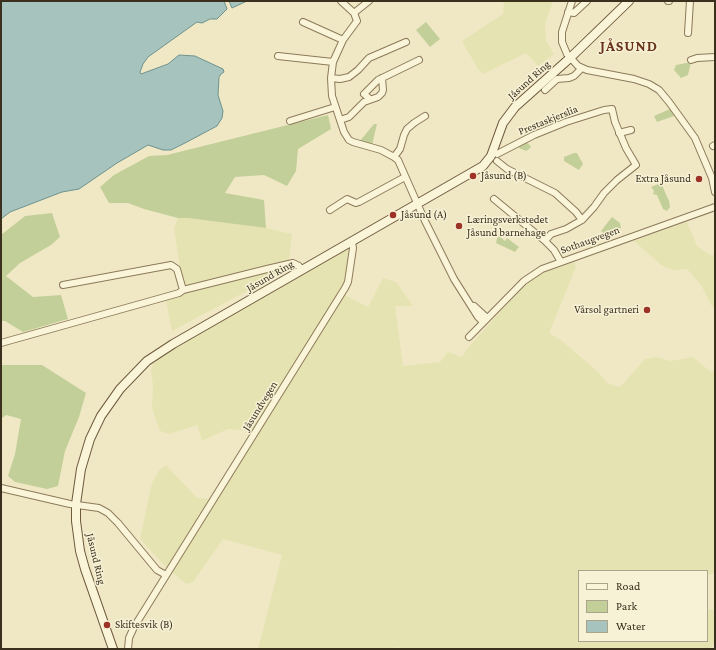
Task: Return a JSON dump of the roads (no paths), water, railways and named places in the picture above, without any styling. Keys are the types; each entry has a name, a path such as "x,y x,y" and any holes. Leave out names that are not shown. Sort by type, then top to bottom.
{"main road":[{"name":"Jåsund Ring","path":"112,649 80,551 76,521 76,504 81,469 90,439 98,421 110,402 129,378 147,362 173,344 480,168 489,160 501,128 512,110 570,58 629,1"}],"street":[{"path":"341,1 354,13 357,19 357,23 343,40 334,62 331,78 332,96 344,132 349,140 373,147 394,157 400,163 417,204 454,279 478,317 485,320"},
{"path":"354,13 369,1"},
{"path":"572,1 561,37 564,50 570,58 582,68 642,81 659,90 695,138 713,181 715,192"},
{"path":"568,12 574,13 587,1"},
{"path":"688,33 690,1"},
{"path":"303,22 343,40"},
{"path":"331,78 340,79 349,77 369,58 406,42"},
{"path":"278,56 334,62"},
{"path":"691,60 715,56"},
{"path":"370,100 364,94 382,78 419,60"},
{"path":"545,90 557,79 574,76 582,68"},
{"path":"340,120 349,118 364,102 378,97 382,93 382,78"},
{"path":"290,121 335,107"},
{"name":"Prestaskjerslia","path":"493,152 497,154 534,135 566,122 604,110 612,109 619,133"},
{"path":"394,157 400,149 407,129 425,116"},
{"path":"545,241 551,234 566,229 582,220 594,208 604,193 617,180 636,165 619,133 631,130"},
{"path":"498,161 506,169 555,193 576,212 582,220"},
{"path":"330,210 347,199 356,203 359,202 405,177"},
{"path":"494,199 545,241 554,250 561,262"},
{"name":"Sothaugvegen","path":"469,337 524,281 542,269 715,207"},
{"name":"Jåsundvegen","path":"128,649 134,627 345,288 348,282 353,248 352,242"},
{"path":"1,343 179,293 183,290 293,263 299,266 301,270"},
{"path":"63,285 171,265 177,269 183,290"},
{"path":"1,488 99,508 108,513 157,570 166,575"}],"water":[{"path":"1,1 224,1 227,9 217,19 210,19 202,23 197,22 148,57 140,72 141,74 168,64 179,55 195,56 223,69 224,72 219,77 218,95 223,111 222,118 217,126 171,150 163,150 148,145 117,163 79,189 62,192 10,212 1,219"},
{"path":"229,1 247,1 232,8"}],"place":[{"name":"Jåsund (B)","path":"473,176"},
{"name":"Extra Jåsund","path":"699,179"},
{"name":"Jåsund (A)","path":"393,215"},
{"name":"Læringsverkstedet Jåsund barnehage","path":"459,226"},
{"name":"Vårsol gartneri","path":"647,310"},
{"name":"Skiftesvik (B)","path":"107,625"}],"district":[{"name":"JÅSUND","path":"629,46"}]}
